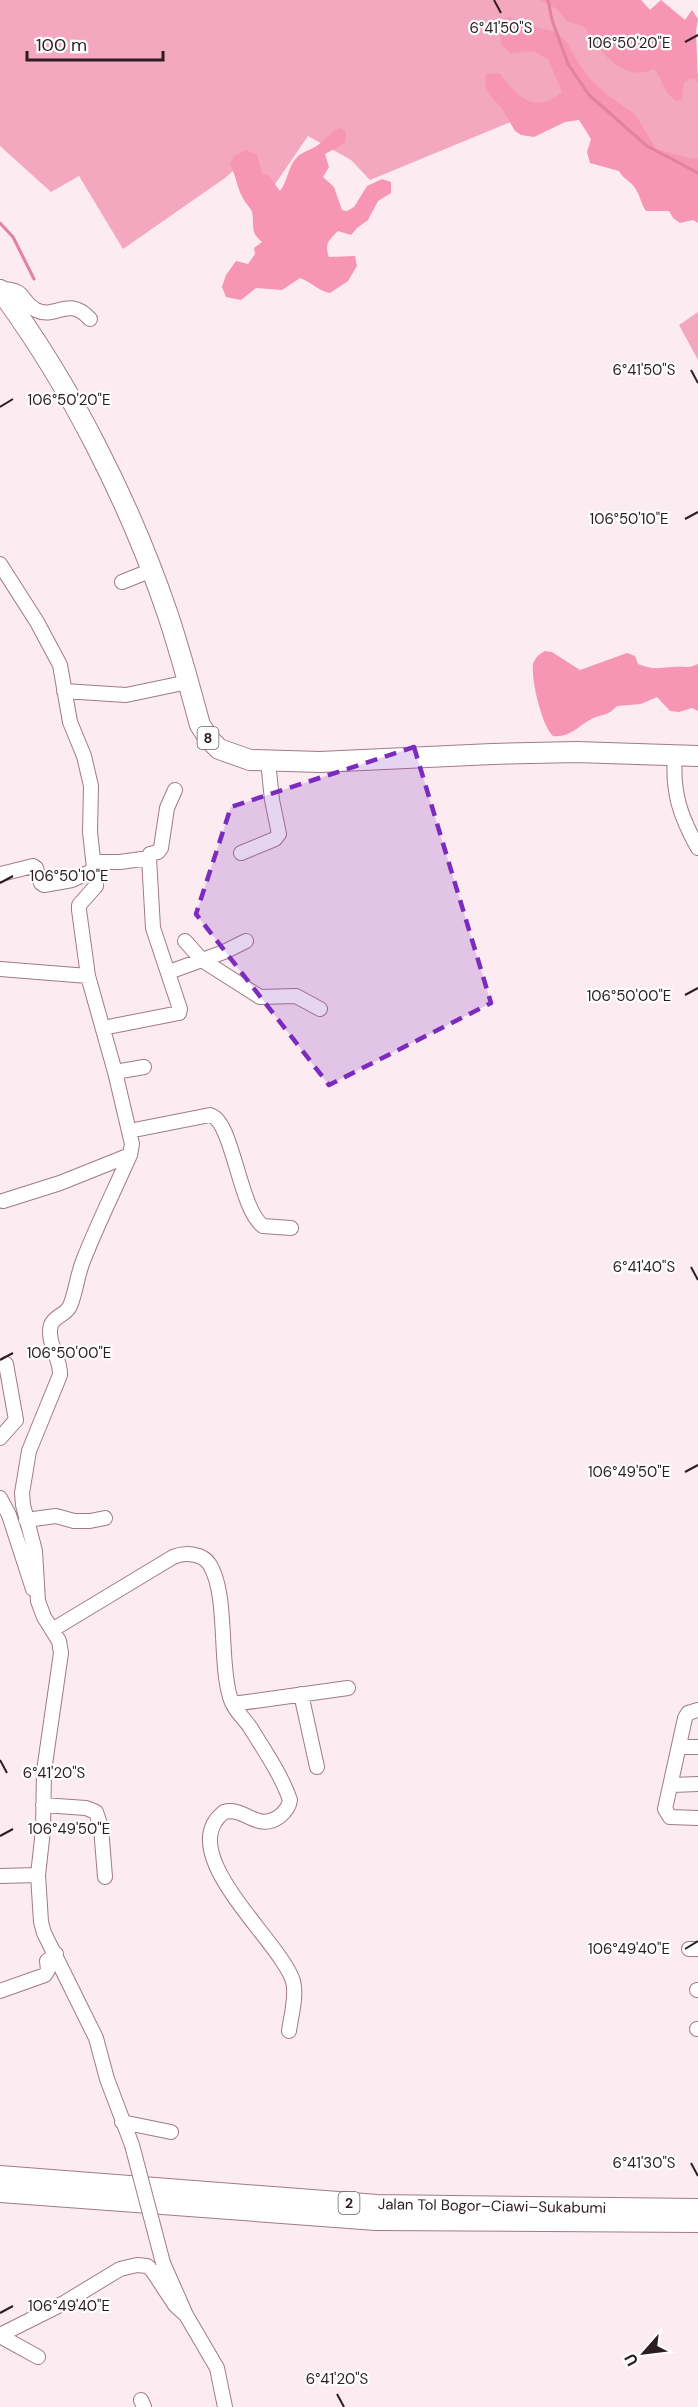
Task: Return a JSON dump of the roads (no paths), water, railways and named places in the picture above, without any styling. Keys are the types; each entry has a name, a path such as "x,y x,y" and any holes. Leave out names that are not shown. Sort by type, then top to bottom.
{"highway":[{"name":"8","path":"2,297 47,359 88,432 152,570 169,616 200,725 219,749 239,758 320,762 576,752 698,756"},
{"name":"Jalan Tol Bogor–Ciawi–Sukabumi","path":"0,2176 377,2205 698,2209"},
{"name":"Jalan Tol Bogor–Ciawi–Sukabumi","path":"0,2192 376,2220 698,2223"}],"street":[{"path":"2,297 17,291 35,310 73,308 79,309 90,319"},
{"path":"0,564 37,622 60,665 70,722 89,772 90,832 96,885 79,905 88,976 132,1144 130,1155 98,1222 78,1275 70,1306 53,1322 51,1327 52,1344 60,1364 60,1375 26,1460 22,1492 26,1520 35,1551 38,1601"},
{"path":"122,582 152,570"},
{"path":"64,691 126,695 188,682"},
{"path":"675,755 673,778 676,800 698,848"},
{"path":"241,853 276,839 279,834 272,800 268,761"},
{"path":"103,1028 179,1013 180,1009 151,918 149,858 150,854 158,852 161,848 167,808 175,790"},
{"path":"1,874 33,866 36,868 40,883 44,885 72,880 95,866 149,858"},
{"path":"185,941 202,960 260,997 296,996 320,1009"},
{"path":"169,972 246,941"},
{"path":"0,969 88,976"},
{"path":"115,1072 144,1067"},
{"path":"129,1131 215,1116 229,1144 254,1217 263,1227 291,1228"},
{"path":"3,1200 60,1183 130,1155"},
{"path":"0,1438 16,1420 6,1364"},
{"path":"0,1498 9,1515 28,1577 44,1617 61,1647 61,1662 47,1741 43,1830 38,1875 42,1927 96,2038 107,2079 132,2145 163,2263 186,2314 217,2368 225,2407"},
{"path":"26,1520 56,1516 74,1521 105,1518"},
{"path":"52,1630 173,1557 187,1554 204,1559 214,1573 219,1597 225,1669 233,1704 273,1764 287,1792 289,1806 281,1815 267,1821 254,1820 234,1810 225,1812 213,1827 211,1848 223,1879 278,1954 293,1982 294,1994 289,2031"},
{"path":"233,1704 348,1688"},
{"path":"301,1694 317,1767"},
{"path":"698,1710 688,1713 685,1718 665,1809 667,1814 675,1818 698,1818"},
{"path":"680,1747 698,1747"},
{"path":"672,1785 698,1785"},
{"path":"43,1805 86,1808 96,1812 101,1827 105,1877"},
{"path":"0,1876 38,1875"},
{"path":"0,1991 45,1975 48,1971 47,1961 56,1954"},
{"path":"122,2122 171,2132"},
{"path":"0,2336 64,2303 120,2270 137,2265 147,2266 152,2270 175,2305 186,2314"},
{"path":"0,2336 38,2357"}],"waterway":[{"path":"548,0 552,20 568,64 589,95 647,146 698,173"},
{"path":"0,223 13,237 34,279"}]}
